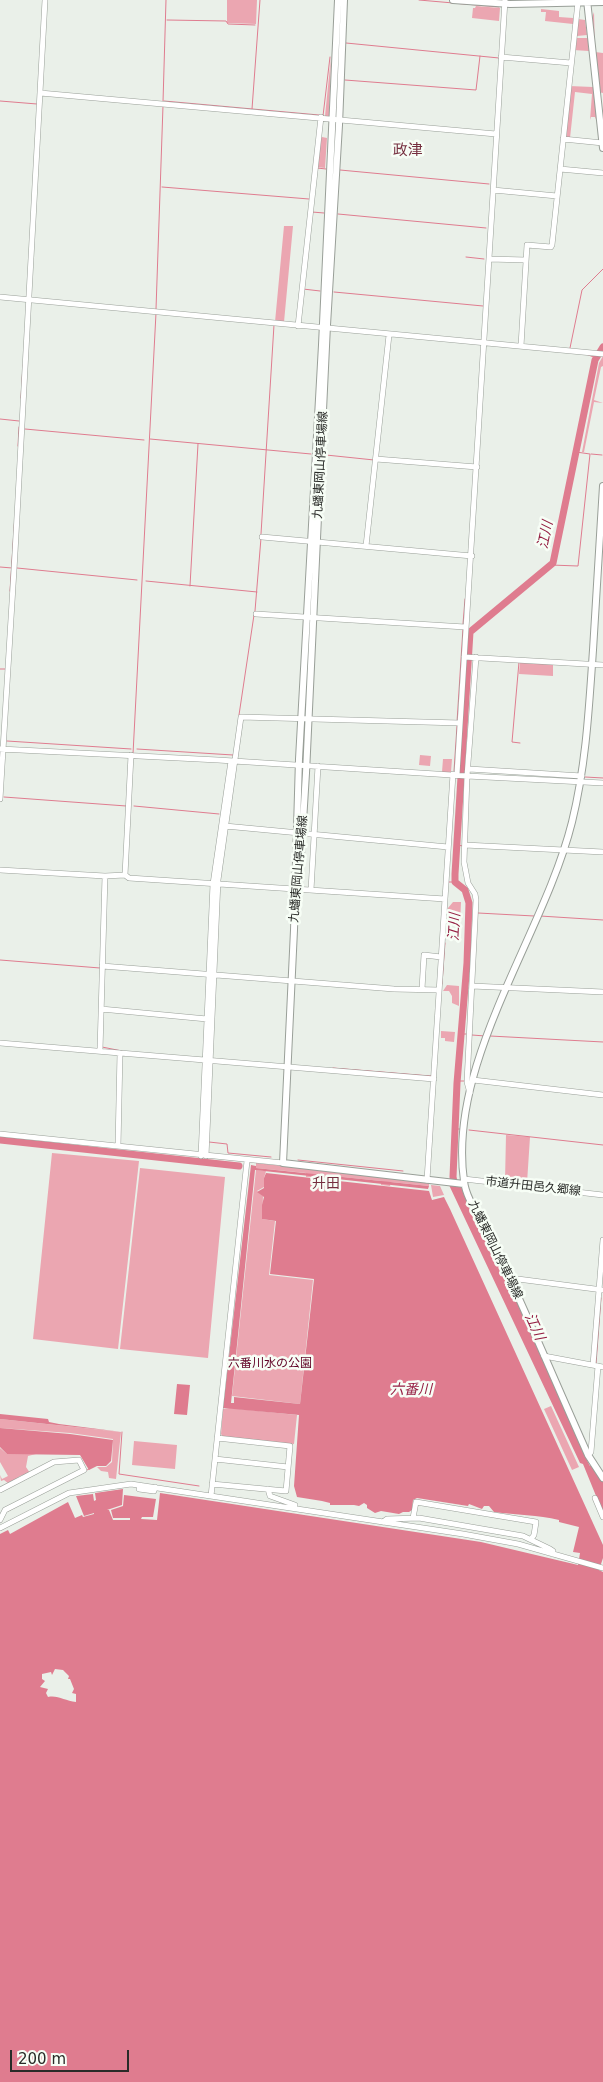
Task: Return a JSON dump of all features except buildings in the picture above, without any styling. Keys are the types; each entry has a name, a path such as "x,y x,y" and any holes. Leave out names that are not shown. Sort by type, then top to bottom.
{"main road":[{"name":"九蟠東岡山停車場線","path":"282,1164 325,329 335,119 335,54 338,0"},
{"name":"九蟠東岡山停車場線","path":"335,54 344,0"},
{"path":"453,0 603,2"},
{"path":"587,1 603,148"},
{"name":"九蟠東岡山停車場線","path":"603,486 587,738 582,778 563,850 481,1052 470,1093 464,1135 463,1182 470,1201 487,1229 510,1278 588,1455 603,1478"},
{"path":"282,1164 449,1183 463,1182"}],"street":[{"path":"0,799 29,300 44,0"},
{"path":"427,1180 448,847 456,774 464,657 463,627 470,556 495,133 505,2"},
{"path":"520,346 527,246 551,247 552,245 578,2"},
{"path":"501,57 570,63"},
{"path":"40,92 495,133"},
{"path":"298,326 320,117"},
{"path":"563,139 603,143"},
{"path":"560,169 603,173"},
{"path":"493,190 556,196"},
{"path":"489,258 526,260"},
{"path":"0,297 603,354"},
{"path":"367,545 389,334"},
{"path":"376,459 475,467"},
{"path":"262,536 470,556"},
{"path":"256,614 463,627"},
{"path":"464,657 603,665"},
{"path":"470,1093 467,1082 476,900 465,871 464,845 476,658"},
{"path":"203,1156 215,884 232,761 241,717 458,723"},
{"path":"2,749 456,774 468,772 582,778 603,783"},
{"path":"126,876 133,755"},
{"path":"215,884 225,826 232,761"},
{"path":"311,889 318,766"},
{"path":"225,826 448,847"},
{"path":"464,845 603,852"},
{"path":"0,870 126,876 215,884 445,899"},
{"path":"100,1050 104,966 105,876"},
{"path":"422,989 424,956 441,957"},
{"path":"104,966 291,981 439,990"},
{"path":"208,1060 207,1019 211,975"},
{"path":"472,986 603,992"},
{"path":"102,1009 207,1019"},
{"path":"0,1043 434,1079"},
{"path":"118,1146 122,1053"},
{"path":"473,1080 603,1095"},
{"path":"0,1134 282,1164"},
{"path":"211,1496 247,1161"},
{"name":"市道升田邑久郷線","path":"463,1182 603,1195"},
{"path":"588,1455 591,1452 597,1366 603,1240"},
{"path":"510,1278 601,1290"},
{"path":"544,1356 597,1366"},
{"path":"212,1484 286,1491 290,1446 217,1438"},
{"path":"215,1459 288,1467"},
{"path":"0,1490 54,1462 79,1460 84,1470 5,1510 0,1520"},
{"path":"0,1528 51,1501 78,1491 123,1484 302,1508 518,1544 602,1567"},
{"path":"139,1489 154,1491 155,1487"},
{"path":"268,1489 270,1496 302,1508"},
{"path":"595,1498 603,1517"},
{"path":"414,1518 416,1502 536,1522 534,1535 531,1539"},
{"path":"383,1522 387,1519 414,1518 523,1536 550,1550 553,1552 552,1554"}],"green space":[{"path":"227,0 257,0 256,24 227,23"},
{"path":"476,6 500,8 499,21 472,18 473,8"},
{"path":"541,9 559,11 559,17 573,18 573,24 545,21 546,12 541,12"},
{"path":"594,12 595,52 603,53 603,93 598,92 592,18"},
{"path":"578,19 585,20 587,35 577,36"},
{"path":"576,38 588,38 589,51 573,50"},
{"path":"331,57 329,116 325,116"},
{"path":"569,86 593,87 597,122 595,117 591,117 590,120 592,94 575,92 570,138 565,137"},
{"path":"322,137 327,138 325,168 316,167 319,139"},
{"path":"284,226 293,226 284,322 275,322"},
{"path":"603,356 603,366 601,367 594,400 603,403 594,402 584,452 582,452 599,363"},
{"path":"520,662 553,664 553,676 519,674"},
{"path":"420,755 431,756 430,766 419,765"},
{"path":"443,759 452,759 451,772 442,772"},
{"path":"453,902 461,902 460,924 447,924 448,908"},
{"path":"447,985 459,986 459,1006 452,1003 452,996 449,991 443,991"},
{"path":"441,1031 455,1032 454,1042 445,1041 445,1038 441,1038"},
{"path":"506,1135 530,1137 527,1183 505,1181"},
{"path":"52,1153 139,1161 118,1349 33,1339"},
{"path":"256,1163 429,1182 429,1186 391,1182 390,1186 381,1185 381,1181 313,1174 312,1177 306,1177 306,1173 256,1168"},
{"path":"140,1168 225,1177 208,1358 120,1349"},
{"name":"六番川水の公園","path":"256,1170 266,1171 264,1187 257,1191 263,1196 262,1219 275,1221 269,1275 313,1280 300,1404 232,1396"},
{"path":"431,1185 440,1186 444,1195 433,1197"},
{"path":"551,1406 579,1467 572,1470 544,1409"},
{"path":"230,1408 297,1415 294,1444 223,1437 221,1434 223,1409"},
{"path":"0,1419 121,1432 116,1479 109,1478 108,1472 101,1471 97,1467 106,1467 112,1462 113,1439 70,1433 0,1428"},
{"path":"134,1441 177,1445 175,1469 132,1465"},
{"path":"0,1448 7,1454 36,1454 28,1456 26,1467 30,1473 20,1476 9,1484 4,1480 1,1481 0,1475 2,1479 8,1476 0,1462"}],"water":[{"name":"六番川","path":"251,1165 256,1166 256,1168 429,1186 428,1189 255,1170 231,1403 234,1403 234,1397 300,1404 314,1279 270,1274 276,1221 262,1219 264,1197 257,1192 264,1188 266,1173 429,1191 432,1200 444,1197 603,1545 603,1558 599,1570 603,1572 603,2082 0,2082 0,1534 8,1530 10,1534 68,1502 75,1518 94,1514 84,1516 76,1496 93,1494 94,1501 96,1500 95,1493 123,1489 122,1505 107,1510 109,1510 113,1520 130,1520 130,1518 113,1518 111,1510 123,1506 124,1495 156,1499 153,1517 142,1517 141,1519 157,1520 160,1493 481,1542 578,1565 580,1553 573,1552 579,1527 559,1522 559,1520 494,1512 489,1506 484,1506 482,1509 469,1504 468,1506 417,1498 413,1500 412,1510 399,1514 381,1511 375,1513 367,1508 367,1505 364,1503 359,1506 330,1505 330,1503 322,1501 297,1497 294,1486 299,1415 223,1408","holes":["55,1669 63,1670 69,1676 68,1679 70,1679 74,1689 72,1693 76,1694 76,1702 48,1697 46,1693 48,1689 40,1687 45,1681 42,1679 42,1674 51,1672 52,1675"]},
{"path":"449,1185 461,1186 470,1210 482,1228 502,1267 583,1452 590,1466 592,1465 603,1481 603,1513 583,1464 580,1463"},
{"path":"177,1384 190,1385 187,1415 174,1414"},
{"path":"0,1414 48,1419 49,1422 59,1424 122,1432 0,1419"},
{"path":"0,1428 113,1440 111,1461 106,1466 97,1466 89,1470 80,1455 7,1454 0,1447"}],"waterway":[{"path":"163,102 166,0"},
{"path":"252,109 260,0"},
{"path":"419,0 499,7"},
{"path":"167,20 226,21 228,24 255,25"},
{"path":"346,43 499,58"},
{"path":"345,80 476,90 480,56"},
{"path":"323,116 330,57"},
{"path":"0,101 37,104"},
{"path":"164,101 319,115"},
{"path":"156,309 163,106"},
{"path":"317,168 326,169"},
{"path":"340,170 489,184"},
{"path":"162,187 309,199"},
{"path":"312,212 324,213"},
{"path":"338,214 486,228"},
{"path":"466,257 484,259"},
{"path":"570,348 582,290 603,269"},
{"path":"303,289 320,291"},
{"path":"334,292 483,306"},
{"path":"133,754 156,313"},
{"path":"261,534 274,325"},
{"name":"江川","path":"455,1187 453,1177 457,1083 467,963 469,903 465,890 455,882 455,874 470,632 553,563 595,360 603,347"},
{"path":"586,354 596,358"},
{"path":"21,398 23,365"},
{"path":"0,419 19,421"},
{"path":"18,446 19,427"},
{"path":"25,429 144,440"},
{"path":"150,439 311,454"},
{"path":"190,586 198,444"},
{"path":"551,565 578,566 590,454 576,452"},
{"path":"591,454 602,455"},
{"path":"326,455 374,460"},
{"path":"10,591 15,515"},
{"path":"255,611 261,538"},
{"path":"0,567 12,568"},
{"path":"17,568 137,580"},
{"path":"146,581 257,592"},
{"path":"463,624 465,599"},
{"path":"239,715 254,615"},
{"path":"457,722 463,628"},
{"path":"519,662 512,742 520,743"},
{"path":"0,669 6,669"},
{"path":"454,771 457,726"},
{"path":"7,741 131,749"},
{"path":"137,749 233,755"},
{"path":"585,777 603,778"},
{"path":"4,797 126,806"},
{"path":"134,806 219,814"},
{"name":"江川","path":"457,845 463,846"},
{"name":"江川","path":"449,882 455,882"},
{"path":"478,913 534,916"},
{"path":"540,916 603,920"},
{"path":"442,984 445,943"},
{"path":"0,960 100,968"},
{"name":"江川","path":"461,1034 466,1034"},
{"path":"472,1035 485,1036"},
{"path":"490,1036 603,1042"},
{"path":"102,1047 122,1051"},
{"path":"333,1068 431,1076"},
{"name":"江川","path":"457,1081 465,1081"},
{"name":"江川","path":"455,1129 461,1129"},
{"path":"469,1130 603,1145"},
{"path":"0,1140 239,1166"},
{"path":"209,1142 227,1144 228,1153 271,1157"},
{"path":"298,1160 403,1171"},
{"path":"528,1189 581,1195"},
{"path":"596,1364 601,1298"},
{"path":"122,1432 119,1474 199,1486"},
{"path":"6,1512 89,1469"}],"district":[{"name":"政津","path":"408,151"},
{"name":"升田","path":"326,1184"}]}
